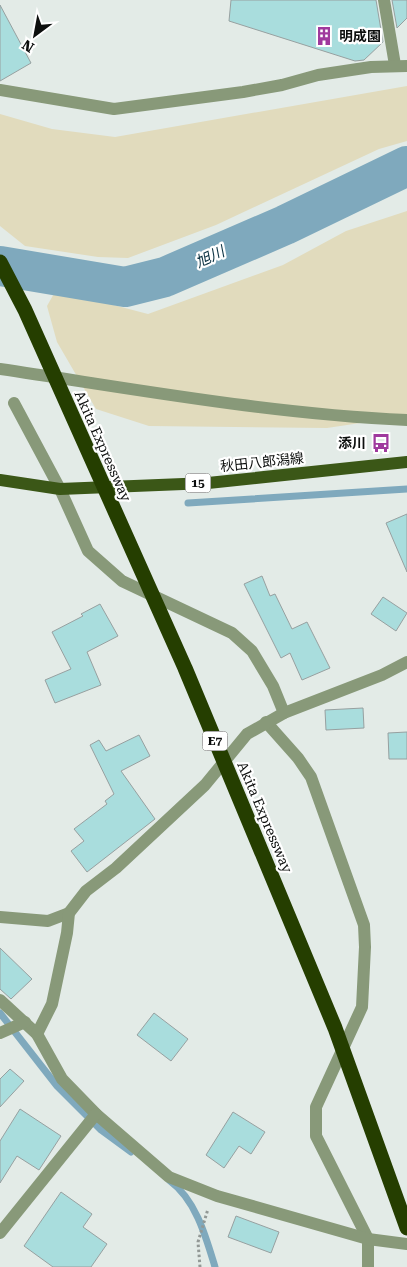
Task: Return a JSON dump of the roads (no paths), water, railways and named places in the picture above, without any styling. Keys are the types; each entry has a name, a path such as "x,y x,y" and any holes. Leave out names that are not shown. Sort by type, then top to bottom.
{"highway":[{"name":"Akita Expressway","path":"0,262 24,310 188,677 336,1028 407,1228"}],"main road":[{"name":"秋田八郎潟線","path":"0,480 60,489 208,482 407,462"}],"street":[{"path":"0,90 114,109 282,86 318,75 401,66 384,0"},
{"path":"0,369 354,418 407,420"},
{"path":"14,402 60,489 88,551 100,564 122,581 232,634 252,650 273,686 284,713"},
{"path":"0,917 48,921 69,912 86,892 116,868 205,785 247,734 284,713 382,675 407,662"},
{"path":"266,722 298,758 311,778 364,925 365,947 362,1007 316,1106 316,1136 368,1239 368,1267"},
{"path":"37,1034 52,1004 68,933 69,912"},
{"path":"0,1000 21,1024 37,1034 62,1079 93,1118 170,1177 216,1196 368,1239 407,1244"},
{"path":"3,1032 21,1024"},
{"path":"0,1234 93,1118"}],"waterway":[{"name":"旭川","path":"0,266 125,287 165,277 285,225 407,166"},
{"path":"188,503 407,489"},
{"path":"0,1013 57,1086 101,1130 131,1152"},
{"path":"170,1181 187,1198 199,1220 215,1267"}],"place":[{"name":"明成園","path":"324,36"},
{"name":"添川","path":"381,443"}]}
